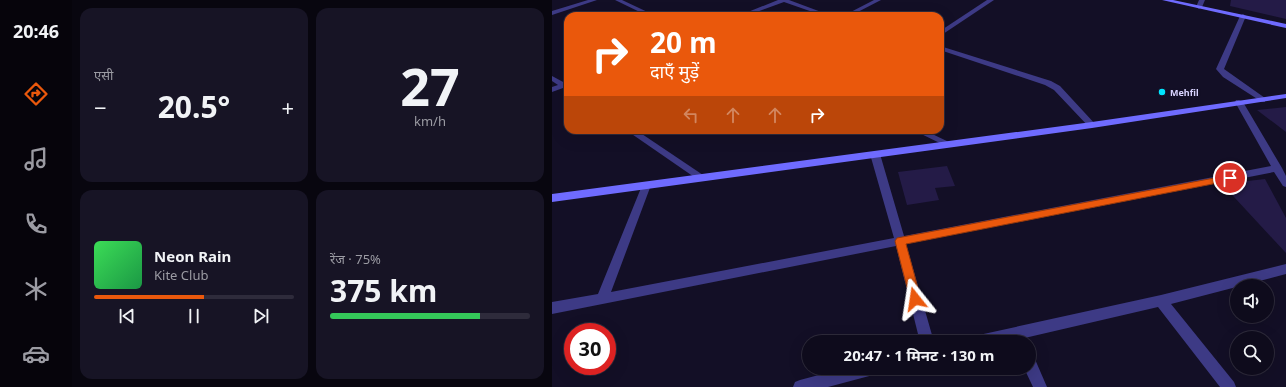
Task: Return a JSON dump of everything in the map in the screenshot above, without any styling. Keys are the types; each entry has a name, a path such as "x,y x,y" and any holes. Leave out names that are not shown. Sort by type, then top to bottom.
{"street":[{"path":"552,13 594,0"},
{"path":"618,0 644,12"},
{"path":"752,12 783,0 818,12"},
{"path":"854,12 878,0"},
{"path":"944,31 991,0"},
{"path":"1165,0 1286,26"},
{"path":"1199,7 1202,0"},
{"path":"1243,16 1220,69 1226,75 1262,100"},
{"path":"944,49 1048,83 1057,88 1092,125"},
{"path":"552,78 564,84"},
{"path":"552,90 564,87"},
{"path":"552,198 700,177 950,145 1286,96"},
{"path":"1239,102 1286,184"},
{"path":"636,134 700,177"},
{"path":"926,134 950,145"},
{"path":"875,154 925,335"},
{"path":"552,308 1277,168"},
{"path":"602,299 646,185"},
{"path":"1030,335 1286,269"},
{"path":"1161,301 1229,387"},
{"path":"800,387 846,375"},
{"path":"1035,375 1040,387"}],"building":[{"path":"1231,0 1286,0 1286,19 1230,6"},
{"path":"1286,107 1286,132 1257,110"},
{"path":"947,166 955,186 935,188 939,200 907,205 898,172"},
{"path":"1265,179 1286,218 1286,253 1222,184"}],"place":[{"name":"Mehfil","path":"1162,92"}],"route":[{"path":"915,299 900,241 1230,178"}]}
